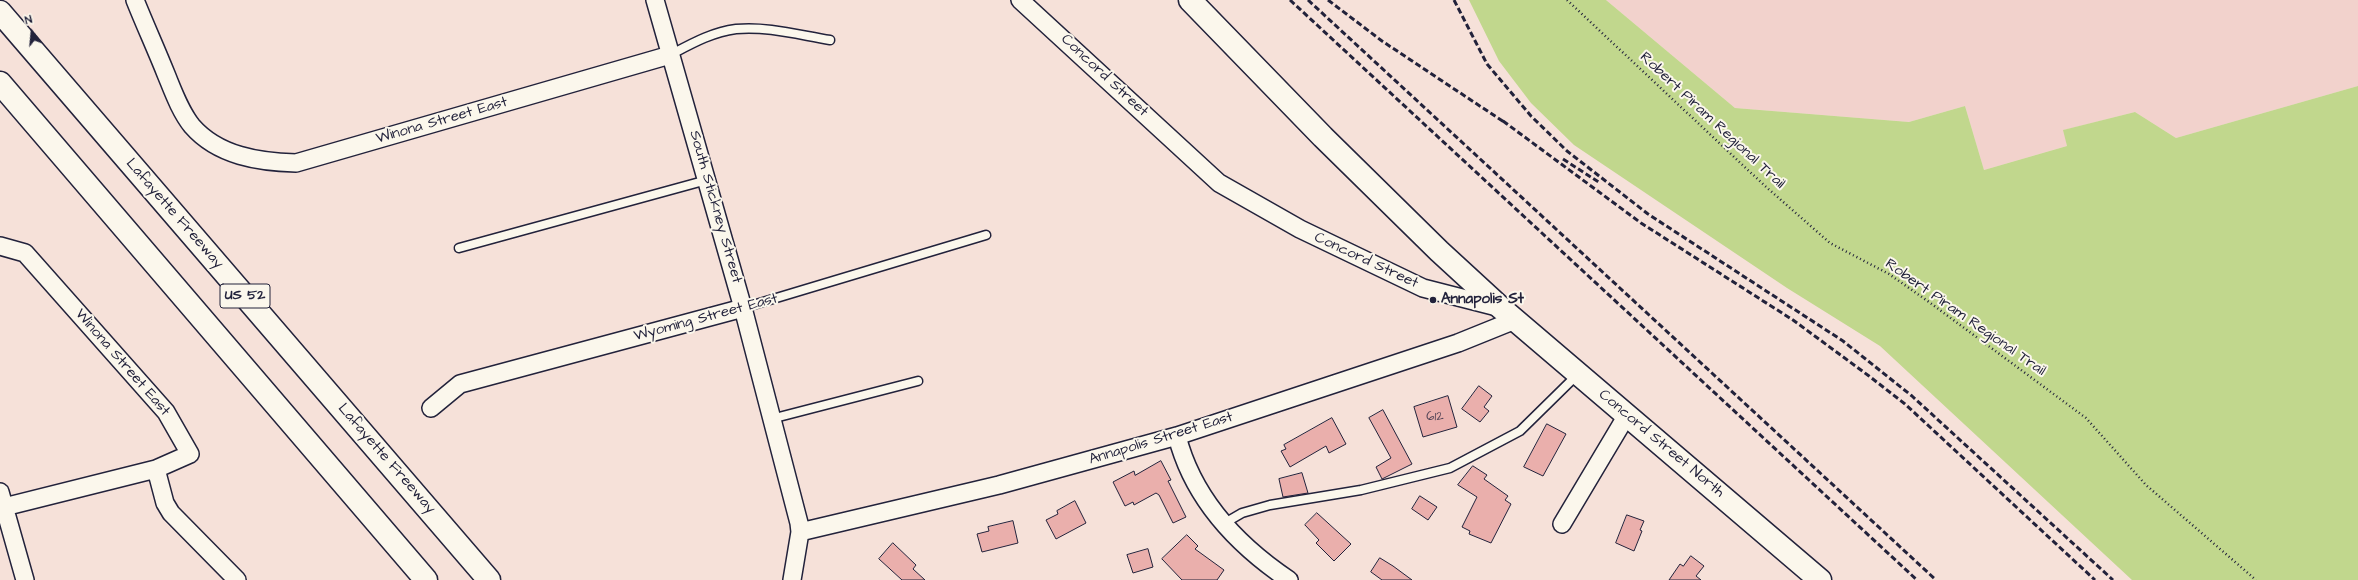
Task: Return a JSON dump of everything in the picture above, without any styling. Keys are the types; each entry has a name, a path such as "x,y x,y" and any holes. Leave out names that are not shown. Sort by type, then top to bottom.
{"main road":[{"path":"1190,0 1323,137 1434,246 1508,314"},
{"name":"Lafayette Freeway","path":"0,12 490,580"},
{"name":"US 52","path":"0,83 426,580"},
{"name":"Concord Street North","path":"1508,314 1820,580"}],"street":[{"name":"Winona Street East","path":"135,0 178,101 192,125 209,141 239,155 268,162 296,163 670,55"},
{"name":"South Stickney Street","path":"655,0 744,308 800,532"},
{"name":"Concord Street","path":"1020,0 1219,183 1300,229 1423,288 1508,314"},
{"name":"Winona Street East","path":"0,246 25,253 166,412 190,454 156,468"},
{"name":"Wyoming Street East","path":"431,408 460,384 744,308"},
{"name":"Annapolis Street East","path":"800,532 999,485 1177,436 1458,343 1508,314"},
{"path":"1562,524 1627,415"},
{"path":"1177,436 1183,461 1208,506 1223,524 1276,571 1289,580"},
{"path":"25,580 2,502 156,468 165,503 171,513 237,580"},
{"path":"792,580 800,532"}],"lane":[{"name":"Winona Street East","path":"670,55 699,40 736,29 777,30 830,40"},
{"path":"459,248 708,180"},
{"name":"Wyoming Street East","path":"744,308 986,235"},
{"path":"1223,524 1242,513 1270,505 1361,490 1450,468 1520,431 1578,374"},
{"path":"772,419 918,380"}],"path":[{"name":"Robert Piram Regional Trail","path":"1566,0 1759,181 1830,243 1889,274 2086,418 2146,485 2256,580"}],"shaded area":[{"path":"1606,0 2358,0 2358,86 2176,138 2135,112 2064,130 2067,146 1984,170 1965,106 1909,122 1735,108"}],"green space":[{"path":"1469,0 1606,0 1735,108 1909,122 1965,106 1984,170 2067,146 2063,130 2135,112 2176,138 2358,86 2358,580 2132,580 1880,346 1787,288 1574,145 1531,103 1499,61"}],"building":[{"path":"1479,386 1492,396 1484,407 1489,411 1480,422 1462,409"},
{"path":"1448,396 1457,427 1423,437 1414,407"},
{"path":"1383,410 1412,464 1382,479 1376,467 1391,458 1369,418"},
{"path":"1332,418 1346,444 1329,453 1326,446 1290,467 1281,451 1286,449 1284,445"},
{"path":"1547,424 1566,434 1543,476 1524,467"},
{"path":"1161,461 1171,480 1168,481 1186,517 1173,523 1159,495 1156,493 1134,505 1133,502 1125,506 1113,482 1134,471 1135,475"},
{"path":"1473,466 1487,475 1484,479 1508,496 1505,500 1511,504 1491,543 1469,534 1470,531 1462,527 1477,497 1458,485"},
{"path":"1302,473 1308,493 1283,497 1279,479"},
{"path":"1420,496 1437,507 1428,520 1412,509"},
{"path":"1075,501 1086,523 1056,539 1046,520 1058,514 1057,511"},
{"path":"1317,513 1351,544 1334,561 1316,543 1319,540 1305,525"},
{"path":"1627,515 1644,521 1640,530 1642,531 1634,551 1616,543"},
{"path":"1013,521 1018,543 982,552 977,534 989,531 988,527"},
{"path":"1187,535 1198,546 1195,549 1224,570 1217,580 1182,580 1162,559"},
{"path":"893,543 916,565 913,569 925,580 902,580 879,559"},
{"path":"1148,549 1153,567 1133,573 1127,555"},
{"path":"1691,556 1704,566 1696,576 1701,580 1669,580 1680,564 1683,566"},
{"path":"1380,558 1412,580 1382,580 1371,572"}],"railway":[{"path":"1290,0 1917,580"},
{"path":"1308,0 1936,580"},
{"path":"1328,0 1382,41 1507,124"},
{"path":"1454,0 1487,64 1531,116 1567,151 1648,214 1843,341 1912,396 2113,580"},
{"path":"1503,121 1641,223 1793,320 1869,376 1905,404 2095,580"},
{"path":"1563,159 1600,183"}],"place":[{"name":"Annapolis St","path":"1433,300"}]}
